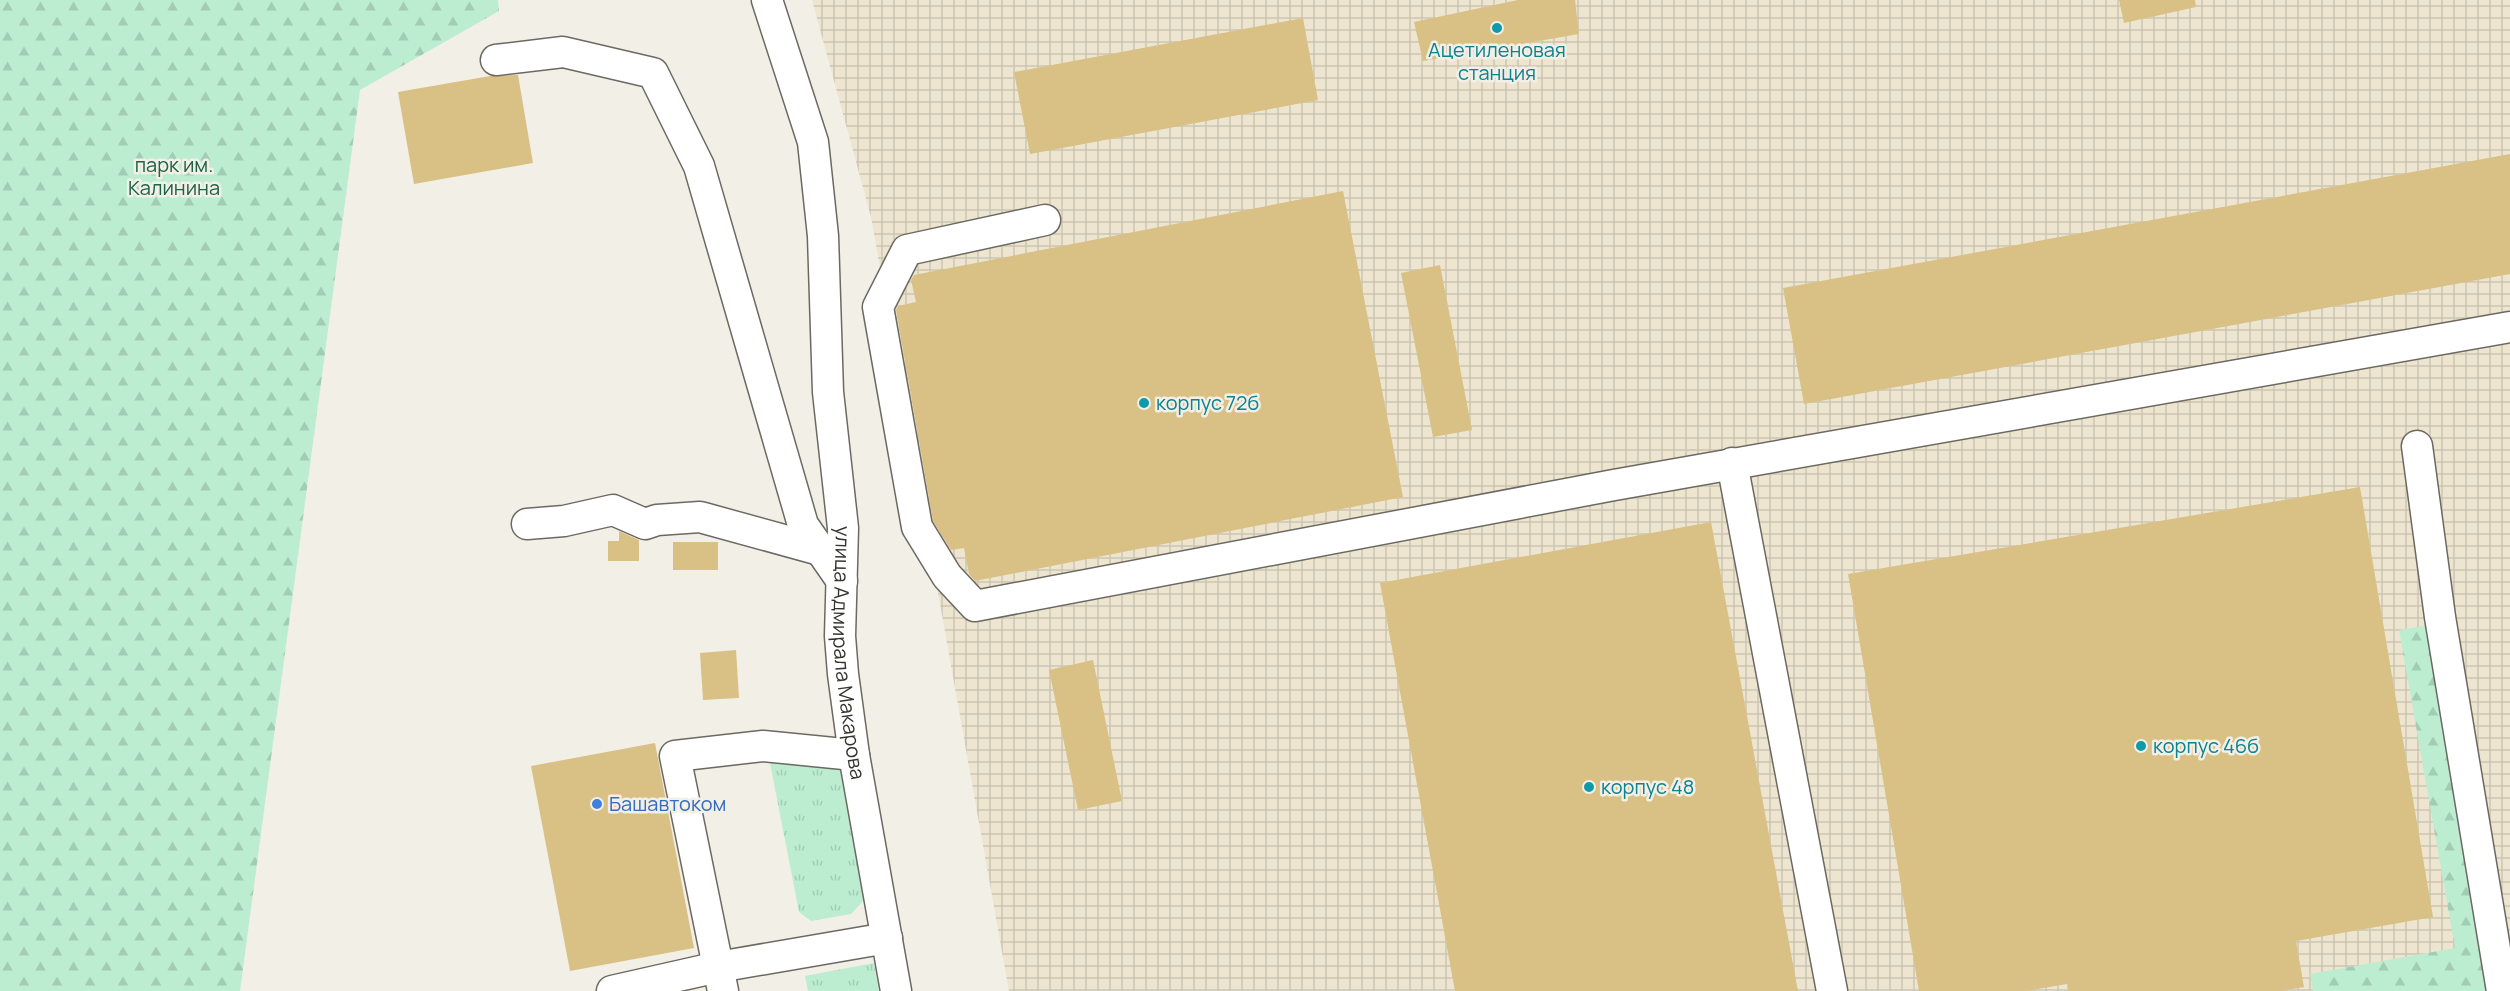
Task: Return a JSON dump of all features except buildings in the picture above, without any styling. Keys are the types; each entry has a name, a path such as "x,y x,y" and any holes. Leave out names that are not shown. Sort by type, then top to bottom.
{"street":[{"name":"улица Адмирала Макарова","path":"767,0 813,142 823,236 828,392 843,528 840,636 854,755 896,991"},
{"path":"496,60 563,52 653,73 699,166 803,525 842,581"},
{"path":"1045,220 906,250 878,307 916,527 947,576 975,606 1732,463 2510,327"},
{"path":"2417,446 2440,617 2502,991"},
{"path":"1732,463 1832,991"},
{"path":"527,524 564,521 613,510 645,524 657,520 700,517 820,550"},
{"path":"720,979 675,756 763,746 854,755"},
{"path":"612,991 720,979 887,938"}],"shaded area":[{"path":"812,0 2510,0 2510,991 1009,991 871,217"}],"green space":[{"name":"парк им. Калинина","path":"0,0 498,0 499,11 360,90 240,991 0,991"},
{"path":"2435,624 2499,991 2313,991 2310,974 2455,948 2399,630"},
{"path":"786,753 838,764 842,770 864,900 851,914 811,921 799,912 770,763"},
{"path":"874,963 879,991 808,991 805,976"}],"place":[{"name":"Ацетиленовая станция","path":"1497,28"},
{"name":"корпус 72б","path":"1144,403"},
{"name":"корпус 46б","path":"2141,746"},
{"name":"корпус 48","path":"1589,787"},
{"name":"Башавтоком","path":"597,804"}]}
